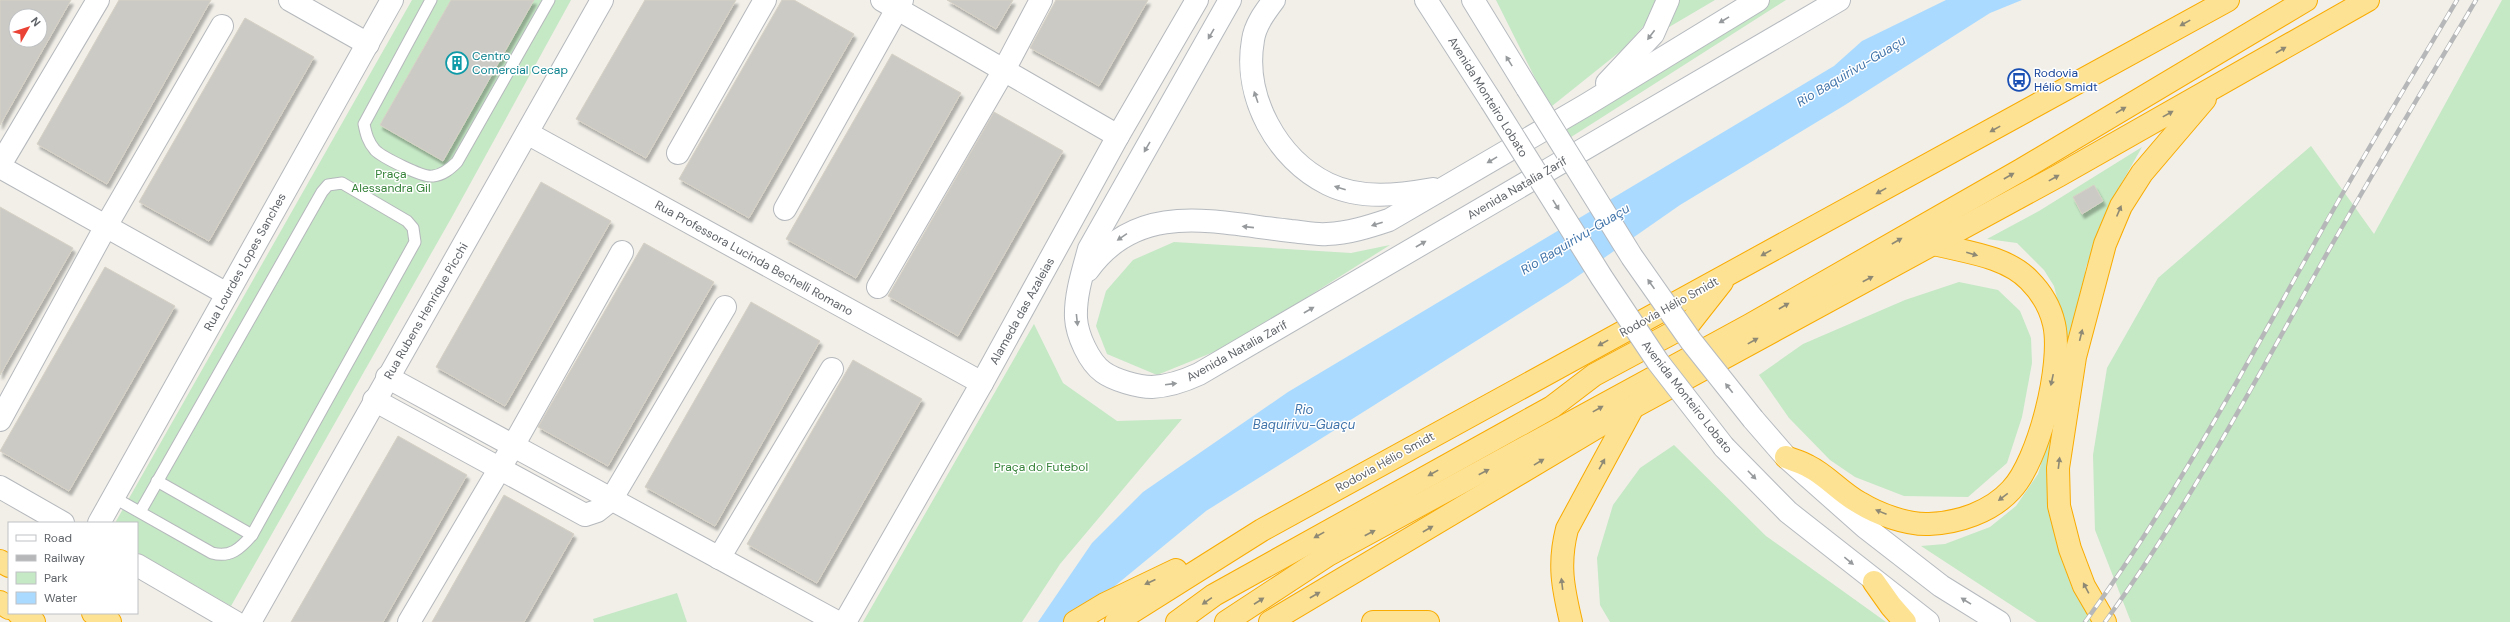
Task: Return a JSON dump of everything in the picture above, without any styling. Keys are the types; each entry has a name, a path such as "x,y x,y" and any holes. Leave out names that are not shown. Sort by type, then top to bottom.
{"highway":[{"path":"1226,622 1328,556 1750,325 2021,170 2306,0"},
{"path":"1270,622 1633,407 1934,244 2215,88 2368,0"},
{"name":"Rodovia Hélio Smidt","path":"1116,622 1280,519 2224,1"},
{"path":"2105,622 2084,586 2070,549 2060,506 2058,468 2075,357 2105,244 2121,206 2142,173 2215,88"},
{"path":"1786,457 1809,466 1860,503 1893,517 1928,524 1956,520 1985,511 2015,485 2026,469 2041,429 2057,356 2054,325 2047,301 2029,280 2010,265 1934,244"},
{"path":"1552,407 1594,375 1689,324 1727,275"},
{"path":"1177,622 1214,595 1287,553 1552,407 1603,387 1696,336 1750,325"},
{"path":"1571,622 1562,585 1562,549 1567,529 1633,407"},
{"path":"1075,622 1105,604 1262,530"},
{"path":"1874,582 1890,606 1905,622"},
{"path":"20,614 34,622"},
{"path":"95,614 110,622"},
{"path":"1373,622 1428,622"}],"street":[{"path":"98,0 0,166 227,294"},
{"path":"290,0 368,44"},
{"name":"Rua Lourdes Lopes Sanches","path":"100,522 392,0"},
{"name":"Rua Rubens Henrique Picchi","path":"250,622 386,377 602,0"},
{"path":"678,153 764,0"},
{"path":"878,287 1004,70 1041,0"},
{"name":"Alameda das Azaleias","path":"845,622 982,383 1118,136 1197,0"},
{"path":"1080,281 1089,249 1230,0"},
{"path":"1274,0 1263,14 1253,39 1251,65 1254,94 1266,123 1304,170 1329,185 1354,193 1396,194 1448,186"},
{"name":"Avenida Monteiro Lobato","path":"1426,0 1602,278 1658,362 1724,447 1788,512 1874,582 1928,622"},
{"path":"1473,0 1526,88 1632,257 1691,341 1753,419 1786,457 1865,527 1928,576 1999,622"},
{"path":"1484,0 1492,33"},
{"path":"1586,105 1653,34 1668,0"},
{"name":"Avenida Natalia Zarif","path":"1758,0 1586,105 1389,220 1359,230 1326,234 1190,221 1156,222 1125,234 1099,254 1080,281 1076,318 1082,345 1102,372 1128,382 1151,387 1178,384 1206,370 1821,7 1839,0"},
{"path":"785,209 894,3 1004,70 1118,136"},
{"path":"0,420 106,226 222,26"},
{"name":"Rua Professora Lucinda Bechelli Romano","path":"527,133 982,383"},
{"path":"409,622 500,469 622,252"},
{"path":"374,400 585,515 597,512 611,500 725,307"},
{"path":"719,558 832,369"},
{"path":"386,377 837,622"},
{"path":"0,487 61,522"},
{"path":"138,566 235,622"}],"lane":[{"path":"431,0 364,124 368,140 376,151 420,174 432,177 445,173 457,162 549,0"},
{"path":"113,497 212,553 222,556 233,553 252,535 414,242 413,228 407,221 342,183 328,185 322,192 140,512"},
{"path":"157,481 252,535"}],"green space":[{"name":"Praça Alessandra Gil","path":"412,0 571,0 453,215 231,606 138,553 138,522 116,522"},
{"path":"1496,0 1659,0 1649,20 1622,50 1552,106 1538,84"},
{"path":"1679,0 1715,0 1664,30"},
{"path":"1762,0 1786,0 1568,139 1562,129"},
{"path":"2502,0 2510,0 2510,622 2131,622 2095,530 2093,455 2107,368 2158,278 2311,146 2374,234"},
{"path":"2142,147 2112,200 2086,267 2055,487 2095,622 2037,622 1921,546 1945,544 1990,527 2016,506 2038,474 2057,410 2062,317 2054,286 2044,270 2017,243 1987,239 2039,211"},
{"path":"1174,242 1351,253 1390,245 1231,345 1157,375 1107,354 1096,326 1106,291 1133,260"},
{"path":"1959,282 1998,290 2020,311 2031,338 2032,363 2022,417 2007,463 1968,497 1904,496 1855,477 1830,460 1789,418 1759,375 1803,344 1905,300"},
{"name":"Praça do Futebol","path":"1034,324 1063,383 1117,421 1182,419 1060,564 1022,622 863,622"},
{"path":"1674,445 1766,536 1886,622 1610,622 1600,605 1597,558 1613,505 1640,468"},
{"path":"677,593 687,622 594,622 593,619"}],"water":[{"name":"Rio Baquirivu-Guaçu","path":"1946,0 2022,0 1990,13 1845,105 1680,205 1568,283 1206,511 1099,599 1086,622 1038,622 1092,543 1143,492 1288,392 1834,66 1862,41"}],"building":[{"path":"0,0 71,0 48,40 48,8 8,8 8,48 44,48 0,125"},
{"path":"119,0 211,0 107,184 37,144"},
{"name":"Centro Comercial Cecap","path":"451,0 534,0 443,161 380,125"},
{"path":"645,0 736,0 646,158 576,119"},
{"path":"782,0 794,0 854,34 749,218 679,179"},
{"path":"947,0 1013,0 996,29"},
{"path":"1056,0 1148,0 1099,86 1030,48"},
{"path":"245,18 314,57 209,241 139,202"},
{"path":"892,54 961,93 856,278 786,239"},
{"path":"994,112 1063,151 958,336 888,296"},
{"path":"541,182 611,221 505,406 436,367"},
{"path":"2094,185 2103,201 2082,214 2073,197"},
{"path":"0,207 73,248 0,375"},
{"path":"644,243 714,282 608,466 538,427"},
{"path":"105,267 175,306 69,491 0,451"},
{"path":"751,302 820,341 715,526 645,487"},
{"path":"853,360 922,399 817,583 747,544"},
{"path":"398,436 467,475 383,622 291,622"},
{"path":"504,495 574,534 524,622 432,622"}],"railway":[{"path":"2085,622 2146,533 2202,442 2256,349 2344,191 2457,0"},
{"path":"2105,622 2164,535 2218,446 2359,198 2476,0"}],"place":[{"name":"Centro Comercial Cecap","path":"457,63"},
{"name":"Rodovia Hélio Smidt","path":"2019,80"}]}
